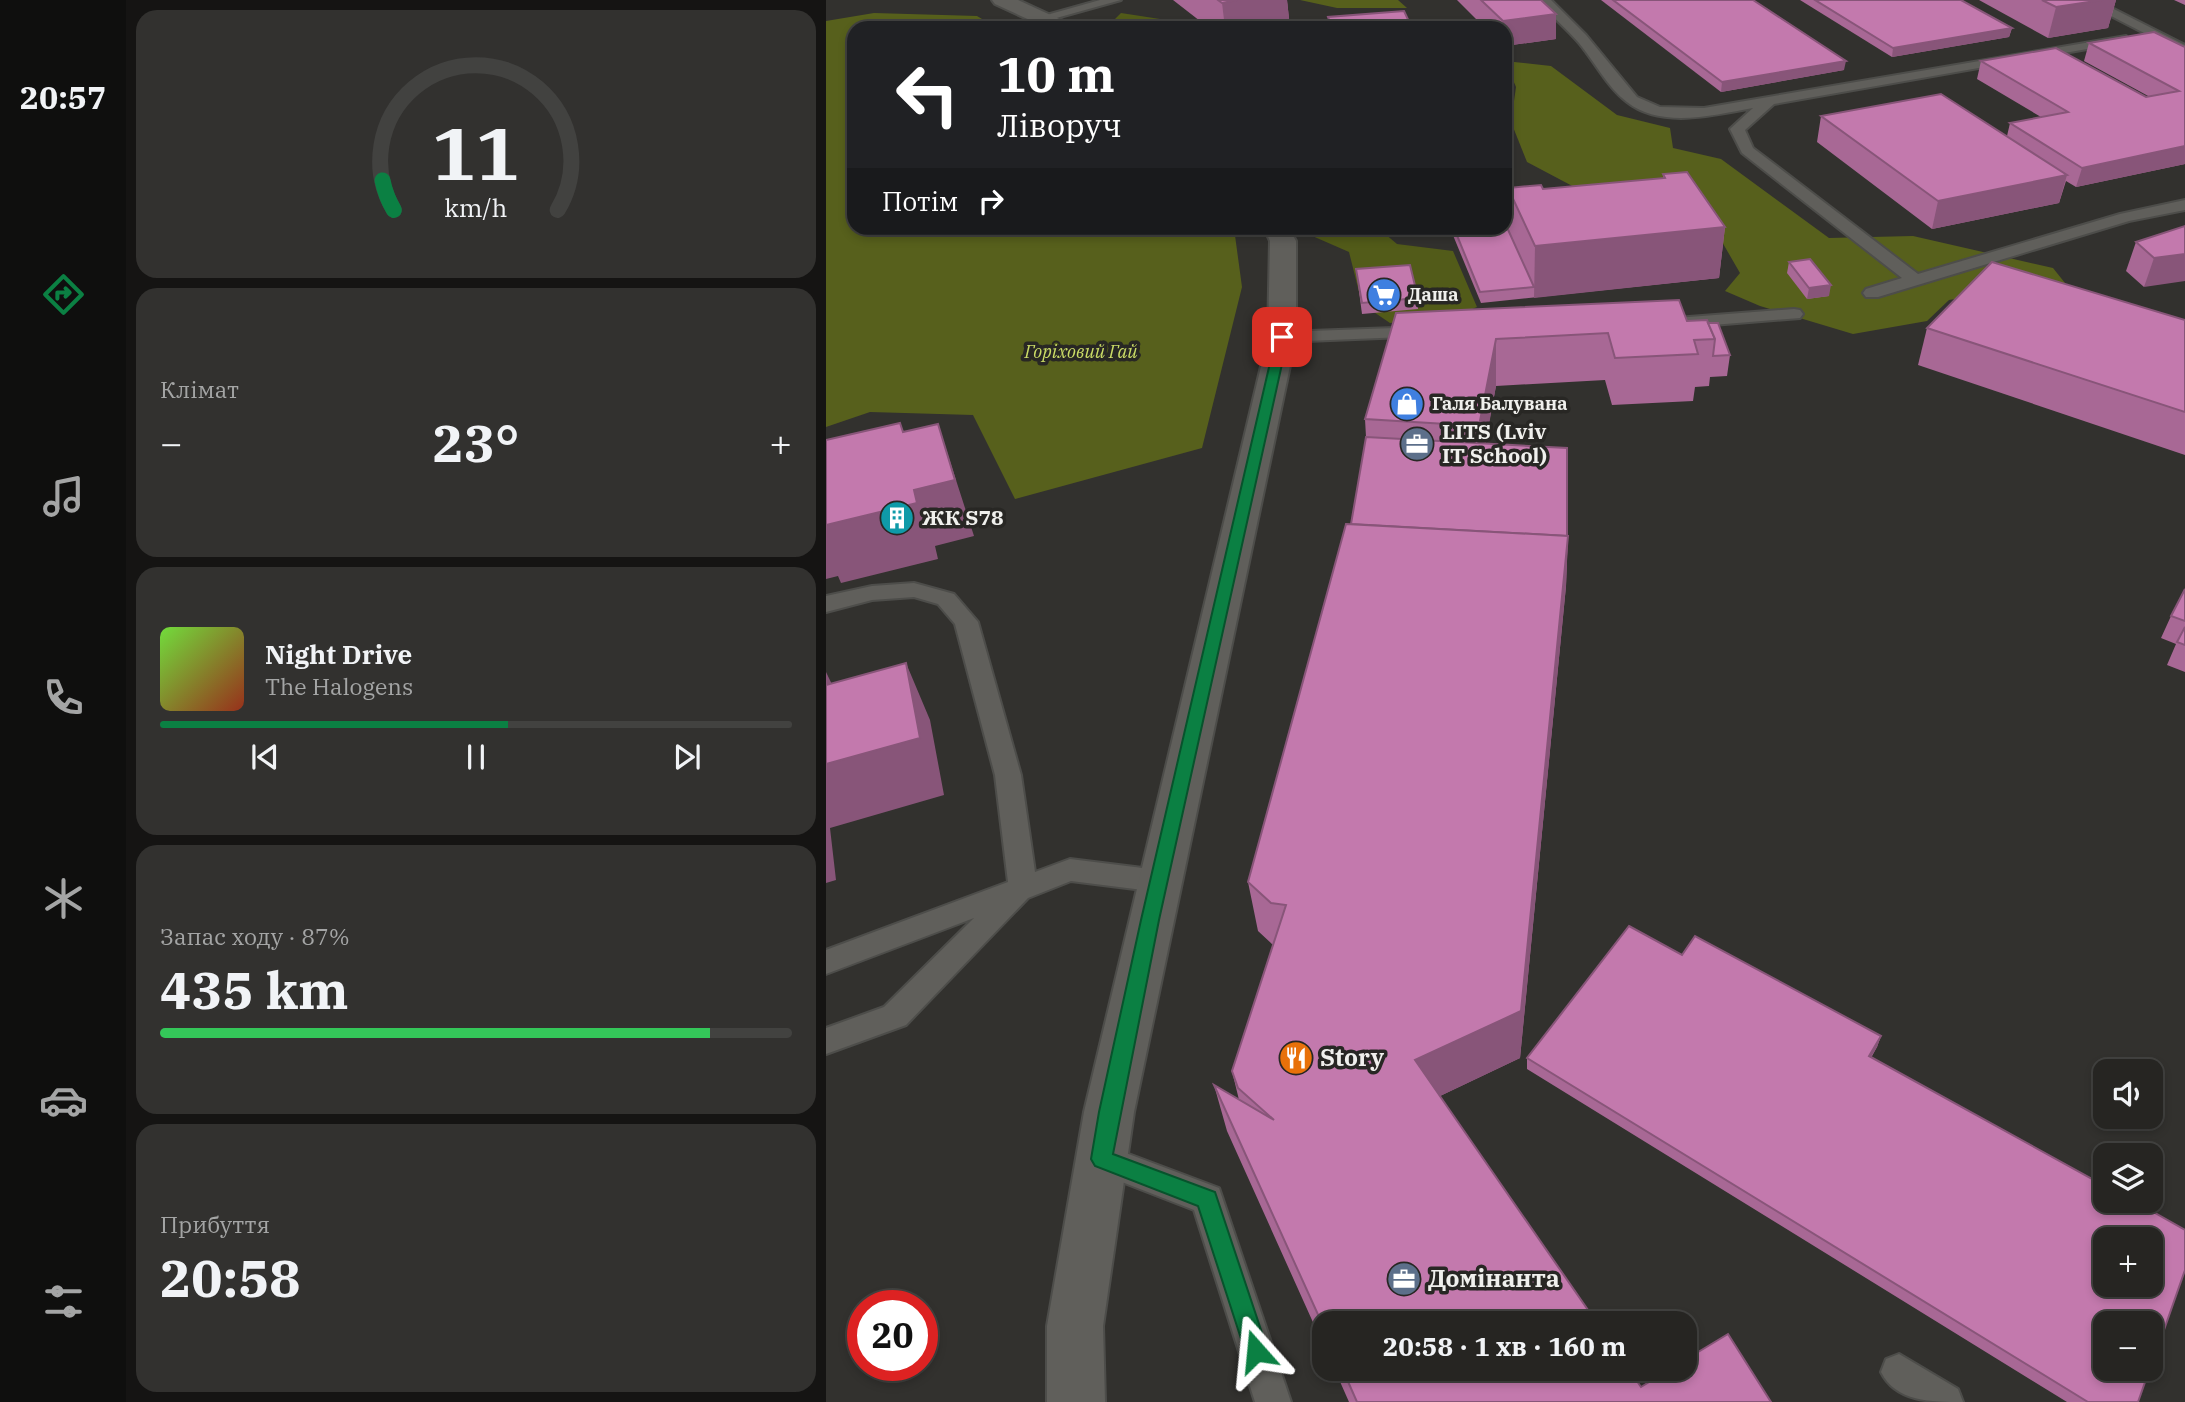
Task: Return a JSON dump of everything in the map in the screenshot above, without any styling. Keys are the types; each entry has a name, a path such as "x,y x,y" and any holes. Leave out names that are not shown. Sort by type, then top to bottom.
{"street":[{"path":"1002,0 1048,21"},
{"path":"1076,1402 1075,1326 1109,1112 1282,337 1283,241 1280,235"}],"lane":[{"path":"1042,18 1115,0"},
{"path":"1544,0 1584,41 1624,96 1643,107 1676,113 1704,112 2153,34"},
{"path":"2086,0 2185,50"},
{"path":"1770,100 1737,129 1747,150 1914,279"},
{"path":"1512,198 1562,194"},
{"path":"1872,293 2126,217 2185,205"},
{"path":"1660,323 1794,314"},
{"path":"1282,337 1444,331"},
{"path":"826,604 873,593 914,590 946,599 966,622 1008,775 1023,887"},
{"path":"826,962 1070,870 1159,881"},
{"path":"826,1041 895,1016 1023,887"},
{"path":"1102,1159 1207,1199 1273,1402"},
{"path":"1899,1372 1945,1402"}],"green space":[{"path":"1300,0 1398,0 1407,8 1337,8"},
{"name":"Горіховий Гай","path":"874,13 977,16 985,21 847,21 847,235 1235,235 1242,287 1202,448 1015,499 973,415 870,412 826,427 826,21"},
{"path":"1121,13 1163,21 1113,21"},
{"path":"1512,62 1551,66 1617,115 1670,128 1673,148 1721,159 1829,238 1913,236 2053,268 2069,288 1996,292 1949,300 1927,321 1853,334 1760,306 1725,291 1740,273 1714,228 1578,189 1527,162 1512,124 1516,87 1512,78"},
{"path":"1310,235 1386,235 1397,244 1453,251 1477,307 1455,316 1390,323 1362,304 1349,252"}],"building":[{"path":"1481,0 1541,0 1556,14 1503,21"},
{"path":"1613,0 1753,0 1846,61 1722,82"},
{"path":"1815,0 1961,0 2012,28 1893,48"},
{"path":"2042,0 2102,0 2056,7"},
{"path":"1404,11 1409,21 1329,21 1328,17"},
{"path":"2154,32 2185,47 2185,146 2082,168 2010,123 2068,112 1981,61 2056,48 2146,97 2179,91 2089,43"},
{"path":"1941,94 2067,175 1938,201 1821,116"},
{"path":"1687,172 1725,227 1535,246 1512,197 1512,188 1541,185 1543,189 1665,178 1663,174"},
{"path":"2185,226 2185,254 2154,258 2136,242"},
{"path":"1457,235 1510,235 1534,287 1480,292"},
{"path":"1810,259 1831,285 1809,288 1789,262"},
{"path":"1992,262 2185,320 2185,412 1927,328"},
{"path":"1410,265 1418,298 1362,303 1356,269"},
{"path":"1679,300 1687,321 1707,320 1715,339 1694,340 1698,354 1615,358 1608,333 1496,339 1479,426 1365,419 1396,313"},
{"path":"1708,323 1718,323 1730,355 1713,356 1715,339"},
{"path":"900,423 903,432 938,424 955,480 914,490 917,503 826,525 826,440"},
{"path":"1366,437 1567,448 1567,536 1351,524"},
{"path":"1346,524 1568,536 1521,1011 1415,1060 1589,1311 1316,1311 1214,1085 1274,1120 1238,1088 1232,1071 1286,905 1271,903 1248,882"},
{"path":"2185,589 2185,621 2171,616"},
{"path":"2185,627 2185,645 2177,642"},
{"path":"906,663 920,738 826,764 826,685"},
{"path":"1629,926 1682,955 1695,936 1881,1036 1869,1056 2093,1179 2093,1213 2155,1213 2185,1230 2185,1270 2163,1333 2163,1311 2093,1311 2093,1381 2145,1381 2138,1402 2088,1402 1527,1058"},
{"path":"1728,1334 1771,1402 1357,1402 1348,1381 1637,1381 1641,1387 1651,1381 1697,1381 1697,1353"}],"place":[{"name":"Даша","path":"1384,295"},
{"name":"Галя Балувана","path":"1407,404"},
{"name":"LITS (Lviv IT School)","path":"1417,444"},
{"name":"ЖК S78","path":"897,518"},
{"name":"Story","path":"1296,1058"},
{"name":"Домінанта","path":"1404,1279"}],"route":[{"path":"1256,1351 1207,1199 1102,1159 1109,1112 1150,920 1282,337"}]}
